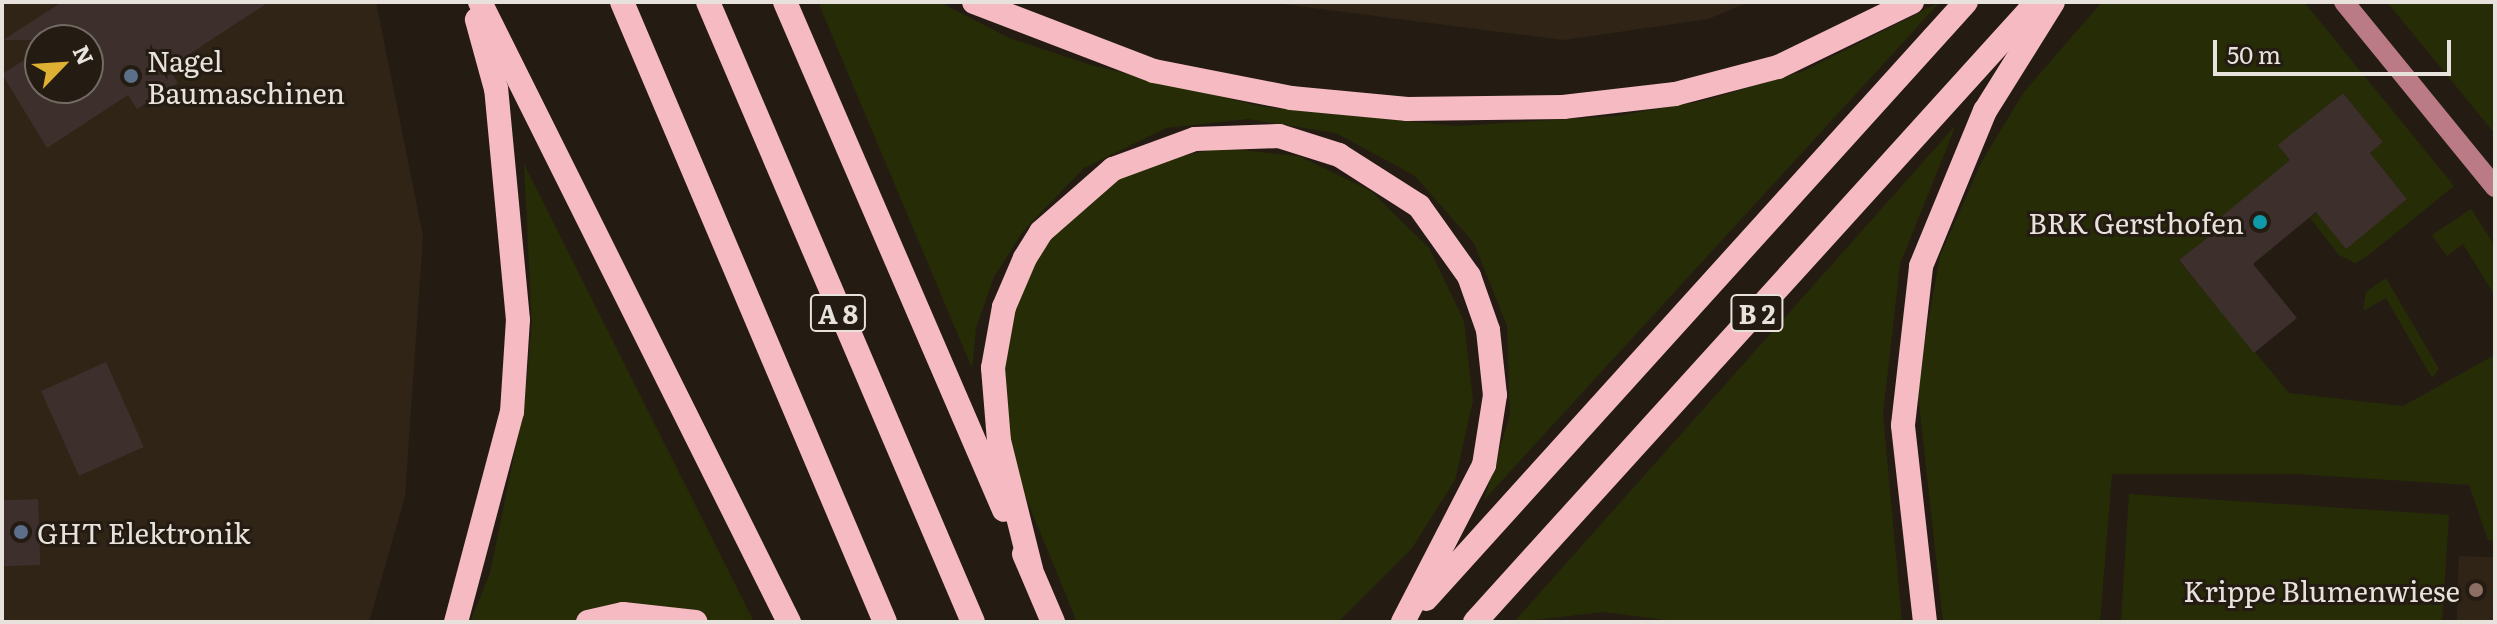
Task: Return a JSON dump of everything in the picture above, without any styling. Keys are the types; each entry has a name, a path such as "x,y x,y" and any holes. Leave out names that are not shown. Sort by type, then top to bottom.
{"highway":[{"path":"456,622 512,412 518,320 496,89 473,2"},
{"path":"480,2 789,622"},
{"name":"A 8","path":"622,2 885,622"},
{"name":"A 8","path":"708,2 973,622"},
{"path":"785,2 1053,622"},
{"path":"974,2 1154,71 1291,98 1423,109 1563,107 1675,94 1778,67 1912,2"},
{"name":"B 2","path":"1404,622 1966,2"},
{"name":"B 2","path":"1475,622 2037,2"},
{"path":"1925,622 1903,425 1921,266 1979,122 2053,2"},
{"path":"1031,569 999,441 993,380 997,335 1025,258 1041,232 1113,169 1195,139 1279,136 1339,155 1419,206 1469,276 1488,330 1495,395 1484,465 1404,622"},
{"path":"588,622 623,614 696,622"}],"street":[{"path":"2344,2 2495,187"}],"shaded area":[{"path":"2,2 376,2 423,236 405,496 369,622 2,622"},
{"path":"1267,2 1750,2 1708,19 1564,40"},
{"name":"Krippe Blumenwiese","path":"2459,556 2495,557 2493,622 2457,622"}],"green space":[{"path":"818,2 940,2 1009,38 1091,65 1264,107 1456,126 1616,116 1704,101 1804,71 1940,2 1484,500 1510,415 1507,326 1474,243 1415,176 1336,133 1248,119 1166,128 1084,168 1023,231 994,277 976,328 972,368"},
{"path":"2102,2 2304,2 2454,186 2366,257 2355,263 2339,255 2310,218 2317,213 2346,248 2407,199 2370,153 2383,142 2343,93 2279,145 2294,164 2210,225 2215,232 2179,261 2289,393 2403,406 2495,355 2495,541 2488,540 2469,485 2297,474 2112,474 2100,622 1943,622 1917,385 1940,256 1982,161 2024,92"},
{"path":"2387,2 2495,2 2495,134 2460,91"},
{"path":"1956,125 1900,264 1883,414 1902,622 1681,622 1604,612 1514,622"},
{"path":"1218,148 1299,156 1371,191 1429,248 1464,321 1473,401 1455,480 1412,548 1338,622 1077,622 999,432 997,351 1023,274 1072,210 1140,166"},
{"path":"524,164 754,622 470,622 490,573 524,407 532,325"},
{"path":"2471,209 2495,246 2495,296 2463,244 2447,256 2432,235"},
{"path":"2386,278 2439,369 2432,378 2386,298 2363,311 2366,292"},
{"path":"2129,494 2449,515 2442,622 2121,622"}],"building":[{"name":"Nagel Baumaschinen","path":"62,2 269,2 168,68 178,83 137,109 128,95 47,148 2,74 24,60 24,104 104,104 104,24 28,24"},
{"name":"Nagel Baumaschinen","path":"24,26 24,40 3,40"},
{"name":"BRK Gersthofen","path":"2343,93 2383,142 2370,153 2407,199 2346,249 2316,212 2253,264 2297,318 2254,353 2179,260 2215,232 2210,226 2290,160 2278,145"},
{"path":"106,362 144,447 79,476 41,391"},
{"name":"GHT Elektronik","path":"38,499 40,565 4,566 2,500"}],"place":[{"name":"Nagel Baumaschinen","path":"131,76"},
{"name":"BRK Gersthofen","path":"2260,222"},
{"name":"GHT Elektronik","path":"21,532"},
{"name":"Krippe Blumenwiese","path":"2476,590"}]}
